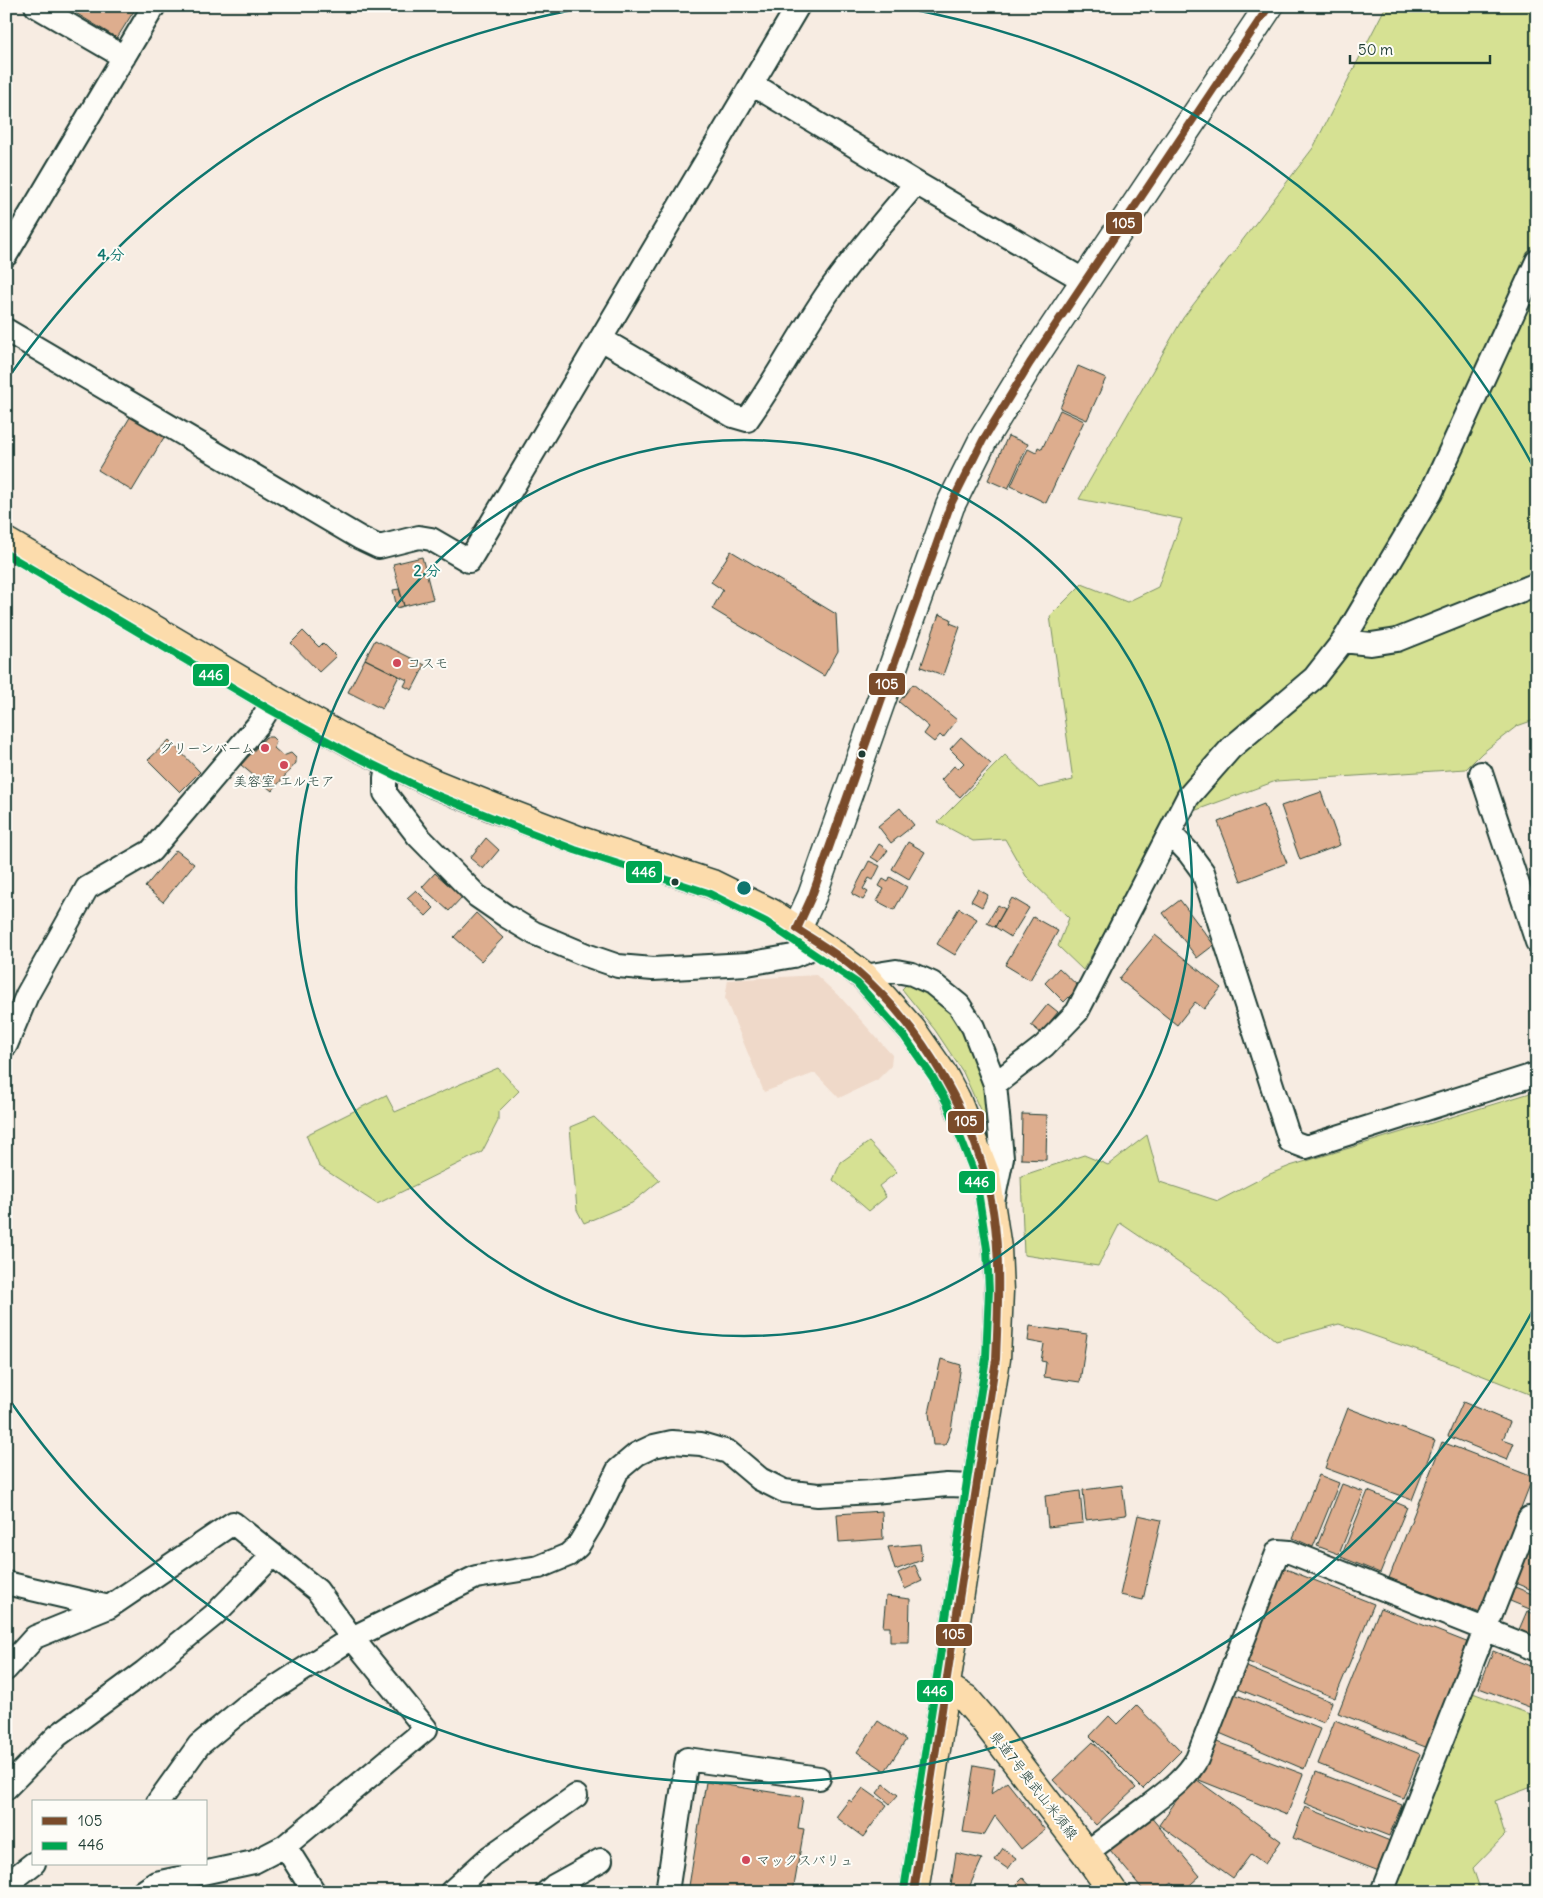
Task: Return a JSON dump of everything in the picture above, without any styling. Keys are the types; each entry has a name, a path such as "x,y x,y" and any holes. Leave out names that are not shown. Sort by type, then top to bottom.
{"main road":[{"path":"6,542 274,700 435,784 569,836 712,884 758,906 797,929 864,976 912,1030 942,1073 956,1099 986,1176 998,1248 996,1359 914,1892"},
{"name":"県道7号奥武山米須線","path":"946,1687 966,1699 1086,1853 1113,1892"}],"street":[{"path":"36,6 124,58"},
{"path":"6,254 154,6"},
{"path":"6,330 378,547 419,537 432,539 469,561 798,6"},
{"path":"797,929 812,896 950,506 983,440 1030,363 1269,6"},
{"path":"752,84 916,183 1085,281"},
{"path":"601,339 733,416 747,420 841,274 916,183"},
{"path":"995,1084 1044,1046 1077,1012 1188,797 1231,748 1314,678 1343,641 1431,493 1537,261"},
{"path":"1343,641 1371,644 1396,640 1537,584"},
{"path":"6,1046 27,995 87,888 151,851 258,725 274,700"},
{"path":"388,761 385,793 418,836 477,896 534,933 618,966 653,969 746,964 793,956 820,945"},
{"path":"1481,773 1537,942"},
{"path":"1170,833 1203,872 1290,1141 1306,1147 1537,1074"},
{"path":"864,976 896,971 912,974 932,983 945,992 958,1005 974,1027 995,1084 1002,1158 992,1208"},
{"path":"159,1800 199,1745 244,1708 352,1638 476,1576 539,1567 568,1555 578,1546 593,1521 618,1470 637,1454 654,1446 672,1442 702,1444 728,1452 760,1479 784,1491 810,1494 873,1492 947,1485 976,1486"},
{"path":"1382,1892 1529,1518"},
{"path":"6,1669 35,1637 109,1607 233,1523 318,1590 352,1638 426,1729 285,1846 254,1862 156,1883 143,1892"},
{"path":"1086,1853 1173,1787 1184,1778 1192,1767 1197,1759 1278,1551 1290,1552 1537,1650"},
{"path":"6,1788 57,1736 144,1672 214,1615 273,1555"},
{"path":"6,1583 109,1607"},
{"path":"667,1892 687,1759 819,1778"},
{"path":"451,1892 491,1856 576,1796"},
{"path":"285,1846 314,1892"},
{"path":"547,1892 554,1886 601,1860"},
{"path":"10,1892 6,1887 32,1865"}],"shaded area":[{"path":"816,975 842,999 892,1055 891,1066 877,1080 839,1098 815,1073 764,1092 725,998 728,980"}],"green space":[{"path":"1386,6 1537,6 1537,719 1517,726 1482,753 1466,769 1276,781 1169,820 1083,970 1058,946 1069,918 1026,876 1005,839 973,841 938,822 1005,755 1039,788 1073,780 1050,616 1082,584 1127,602 1158,587 1182,519 1079,499 1183,318 1313,148"},
{"path":"909,982 915,984 942,1005 951,1014 961,1030 979,1072 989,1118 990,1132 963,1072 935,1030 902,989"},
{"path":"498,1068 519,1091 498,1112 498,1121 482,1152 377,1204 319,1166 306,1135 386,1095 395,1112"},
{"path":"1537,1091 1537,1407 1529,1394 1430,1355 1339,1324 1276,1341 1210,1284 1120,1223 1098,1266 1024,1255 1021,1176 1084,1155 1108,1165 1147,1135 1160,1182 1218,1201 1270,1174 1290,1166"},
{"path":"594,1117 660,1180 632,1203 584,1223 577,1210 570,1127"},
{"path":"869,1142 897,1172 879,1186 886,1197 869,1211 833,1180 841,1162"},
{"path":"1470,1692 1535,1716 1537,1785 1495,1801 1505,1835 1473,1868 1481,1892 1390,1892"}],"building":[{"path":"64,6 137,6 117,38"},
{"path":"1078,366 1106,378 1087,420 1060,408"},
{"path":"1060,410 1084,421 1046,503 1011,486 1028,449 1036,453 1038,447 1042,449"},
{"path":"132,414 166,434 132,491 98,470"},
{"path":"1008,436 1028,444 1008,489 988,480"},
{"path":"731,551 836,614 838,651 824,676 712,609 723,590 711,582"},
{"path":"422,557 433,599 404,606 393,564"},
{"path":"399,589 404,606 397,608 393,590"},
{"path":"939,614 951,619 950,623 960,627 943,675 921,667"},
{"path":"303,631 319,647 323,643 336,656 319,672 291,643"},
{"path":"375,640 425,665 412,690 404,686 407,680 365,659"},
{"path":"365,659 399,676 382,709 348,692"},
{"path":"913,684 957,720 943,738 940,735 934,742 924,734 929,727 899,702"},
{"path":"266,737 272,737 276,741 274,748 283,756 291,753 296,758 296,763 272,791 241,765"},
{"path":"961,737 991,764 960,797 941,780 954,766 958,769 964,763 950,749"},
{"path":"169,740 200,772 180,792 148,760"},
{"path":"1321,792 1340,845 1300,860 1281,806"},
{"path":"1264,804 1287,863 1241,881 1218,822"},
{"path":"900,808 914,825 891,843 878,826"},
{"path":"486,838 499,850 483,869 470,858"},
{"path":"908,842 925,852 909,879 892,869"},
{"path":"879,844 888,850 879,862 871,857"},
{"path":"176,850 194,864 163,902 145,887"},
{"path":"869,861 880,866 873,880 869,878 863,889 868,892 863,900 852,894"},
{"path":"435,873 462,897 449,911 422,887"},
{"path":"890,877 907,887 894,910 877,901 884,889 879,886 883,879 888,882"},
{"path":"978,889 988,895 982,907 971,901"},
{"path":"416,890 434,908 426,916 407,898"},
{"path":"1012,898 1029,908 1011,937 995,927"},
{"path":"1180,900 1214,945 1197,958 1163,913"},
{"path":"998,905 1005,909 995,927 987,923"},
{"path":"959,908 977,919 955,955 937,944"},
{"path":"476,913 503,938 481,961 454,937"},
{"path":"1033,917 1058,931 1030,980 1005,965"},
{"path":"1155,935 1221,988 1204,1009 1195,1002 1177,1025 1119,979"},
{"path":"1059,968 1079,987 1064,1002 1045,983"},
{"path":"1048,1004 1058,1012 1041,1033 1031,1025"},
{"path":"1022,1114 1047,1115 1046,1160 1021,1159"},
{"path":"1030,1326 1087,1334 1080,1382 1044,1377 1046,1362 1041,1361 1044,1344 1028,1341"},
{"path":"941,1359 961,1365 951,1430 945,1445 933,1445 929,1413"},
{"path":"1463,1402 1510,1422 1503,1439 1514,1443 1507,1460 1448,1436"},
{"path":"1348,1408 1435,1441 1412,1500 1325,1468"},
{"path":"1442,1442 1533,1477 1480,1613 1389,1578"},
{"path":"1319,1475 1339,1483 1313,1547 1293,1538"},
{"path":"1342,1484 1364,1492 1339,1554 1317,1546"},
{"path":"1122,1485 1126,1515 1086,1520 1083,1490"},
{"path":"1080,1491 1083,1523 1048,1527 1045,1496"},
{"path":"1368,1491 1407,1507 1380,1573 1341,1557"},
{"path":"882,1511 883,1539 839,1542 837,1514"},
{"path":"1138,1515 1161,1520 1143,1600 1120,1595"},
{"path":"1537,1533 1537,1592 1515,1583"},
{"path":"920,1544 922,1560 895,1570 888,1547"},
{"path":"915,1565 922,1581 905,1589 898,1573"},
{"path":"1281,1567 1374,1604 1335,1698 1246,1661"},
{"path":"1515,1587 1537,1596 1537,1612 1510,1601"},
{"path":"886,1596 910,1599 909,1642 890,1642 890,1627 883,1627"},
{"path":"1380,1608 1469,1643 1428,1748 1338,1713"},
{"path":"1527,1611 1537,1615 1537,1639 1518,1632"},
{"path":"1493,1651 1530,1666 1529,1670 1536,1673 1532,1684 1535,1686 1529,1699 1534,1703 1532,1708 1479,1688"},
{"path":"1242,1665 1332,1702 1324,1723 1233,1687"},
{"path":"1232,1693 1320,1729 1304,1769 1217,1732"},
{"path":"1136,1705 1181,1751 1143,1789 1090,1736 1109,1716 1117,1724"},
{"path":"1335,1720 1420,1754 1403,1798 1318,1764"},
{"path":"878,1721 906,1740 885,1771 857,1752"},
{"path":"1214,1741 1303,1774 1287,1815 1199,1780"},
{"path":"1093,1742 1136,1788 1096,1825 1053,1780"},
{"path":"974,1765 995,1769 991,1794 1007,1782 1045,1830 1021,1849 995,1816 984,1835 963,1832"},
{"path":"1316,1772 1402,1805 1389,1836 1304,1803"},
{"path":"1193,1777 1281,1841 1265,1864 1251,1854 1233,1878 1159,1825"},
{"name":"マックスバリュ","path":"706,1782 803,1797 798,1828 804,1829 793,1892 688,1892"},
{"path":"884,1784 898,1795 890,1804 877,1793"},
{"path":"863,1788 887,1805 863,1837 836,1817 849,1800 852,1802"},
{"path":"1305,1807 1390,1841 1379,1871 1293,1838"},
{"path":"1150,1816 1200,1876 1182,1892 1172,1883 1161,1892 1145,1892 1110,1850"},
{"path":"1003,1848 1016,1858 1008,1869 995,1860"},
{"path":"956,1853 982,1859 967,1892 950,1892"},
{"path":"1023,1878 1036,1892 1009,1892"}],"transit line":[{"name":"105","path":"797,929 812,896 950,506 983,440 1030,363 1269,6"},
{"name":"446","path":"6,554 269,709 353,755 431,793 575,850 708,893 766,922 857,983 904,1036 933,1078 947,1103 976,1178 987,1249 989,1291 986,1358 904,1890"},
{"name":"105","path":"797,929 835,953 856,970 881,994 926,1049 945,1079 975,1144 986,1178 996,1229 998,1285 996,1359 914,1892"}],"place":[{"name":"コスモ","path":"397,663"},
{"name":"グリーンバーム","path":"265,748"},
{"name":"美容室 エルモア","path":"284,765"},
{"name":"マックスバリュ","path":"746,1860"}]}
